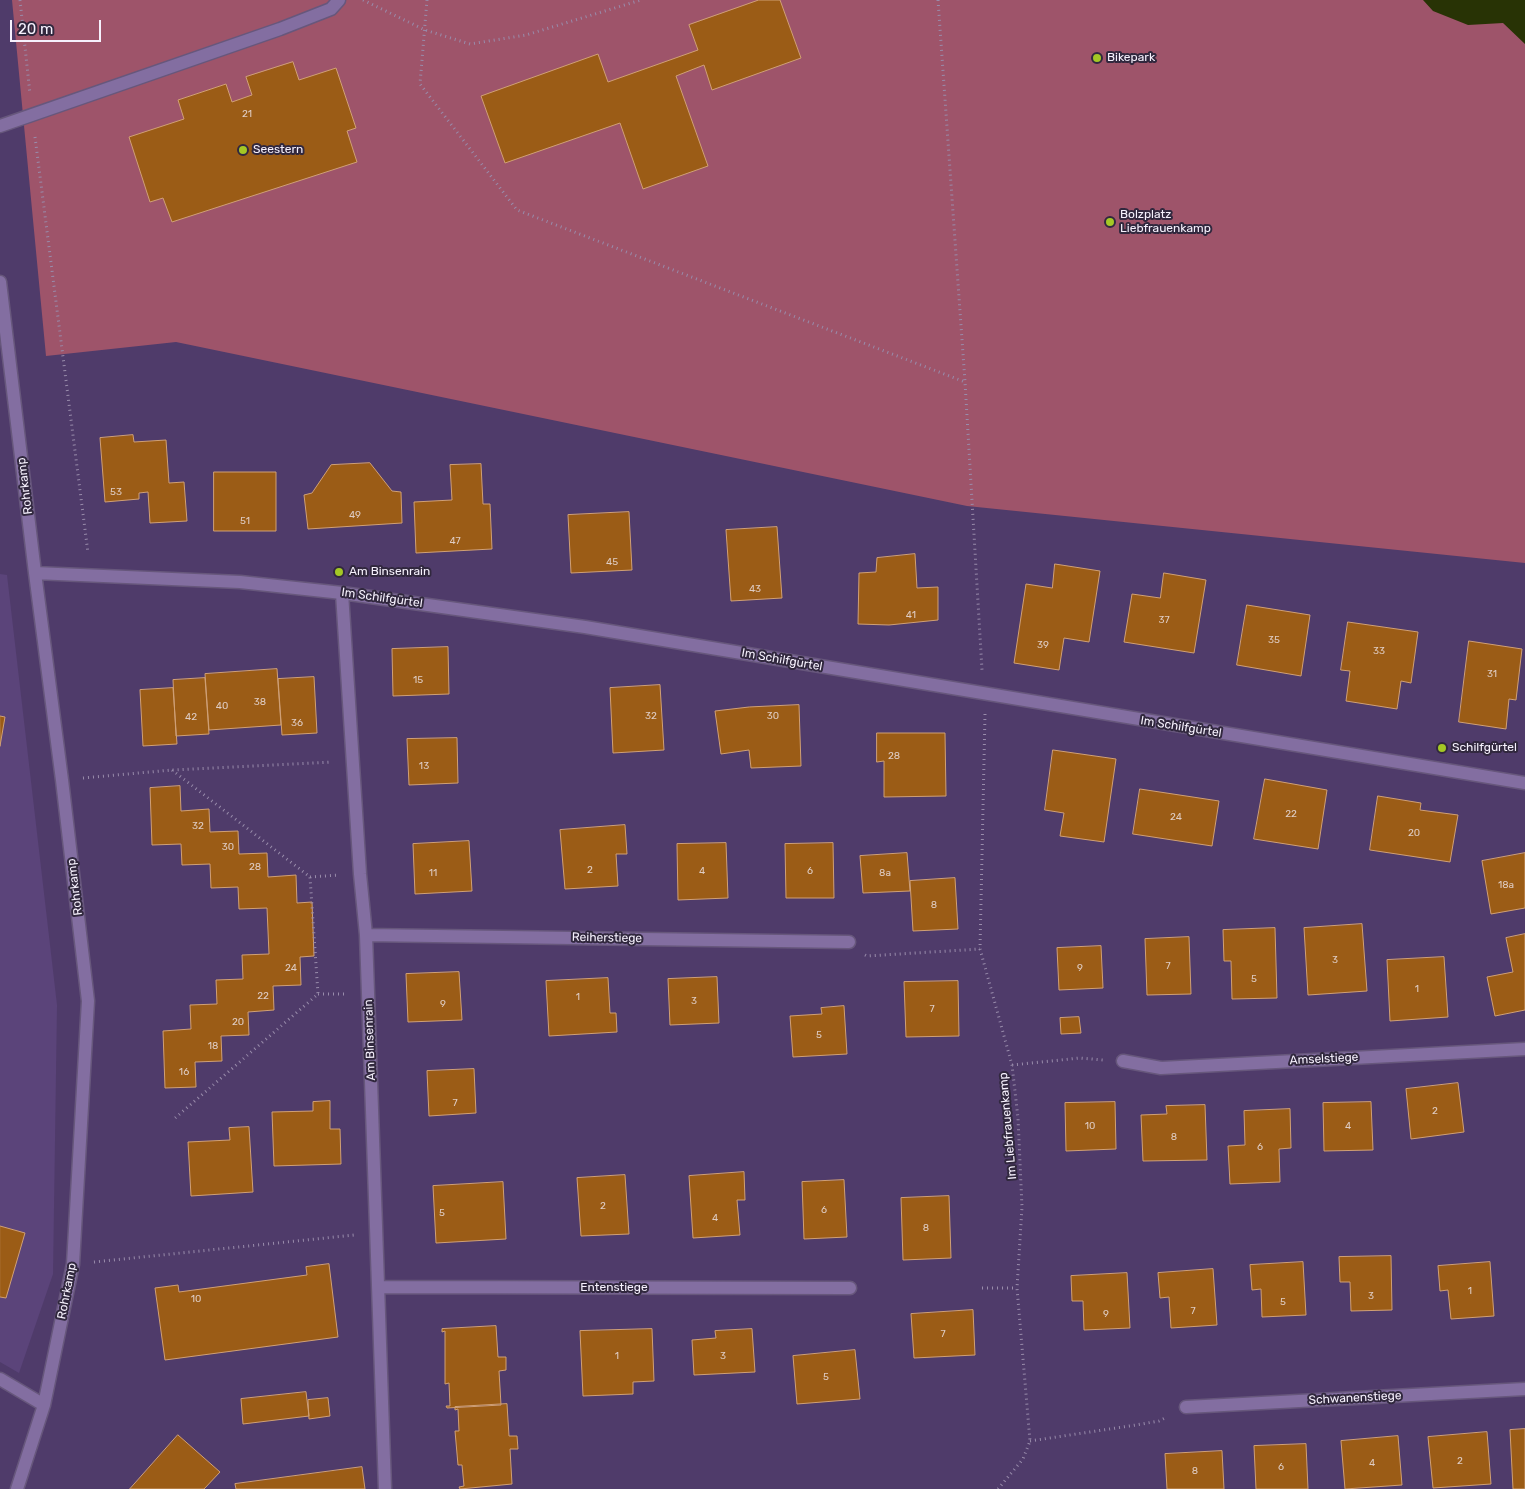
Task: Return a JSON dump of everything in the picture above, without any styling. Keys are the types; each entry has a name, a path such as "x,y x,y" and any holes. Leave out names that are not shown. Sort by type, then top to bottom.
{"street":[{"path":"0,126 280,29 331,9 339,0"},
{"name":"Rohrkamp","path":"0,282 4,350 62,780 88,1001 73,1264 44,1405 17,1489"},
{"name":"Im Schilfgürtel","path":"35,573 240,582 342,593 585,627 1525,783"},
{"name":"Am Binsenrain","path":"342,593 360,874 366,935 385,1489"},
{"name":"Reiherstiege","path":"366,935 849,942"},
{"name":"Amselstiege","path":"1123,1061 1161,1068 1525,1049"},
{"name":"Entenstiege","path":"378,1287 850,1288"},
{"path":"0,1379 44,1405"},
{"name":"Schwanenstiege","path":"1186,1407 1525,1389"}],"path":[{"path":"20,0 90,576"},
{"path":"363,0 425,30 470,44 526,35 641,0"},
{"path":"427,0 420,84 517,210 965,382"},
{"name":"Im Liebfrauenkamp","path":"938,0 965,382 984,694 980,949 1012,1065 1018,1118 1022,1207 1017,1288 1030,1440 1023,1459 998,1489"},
{"path":"62,780 172,770 353,761"},
{"path":"172,770 310,877 360,874"},
{"path":"310,877 318,994"},
{"path":"867,956 980,949"},
{"path":"174,1119 318,994 368,994"},
{"path":"1012,1065 1080,1058"},
{"path":"73,1264 377,1232"},
{"path":"982,1288 1017,1288"},
{"path":"1030,1440 1159,1421 1186,1407"}],"shaded area":[{"path":"12,0 1525,0 1525,563 967,506 176,342 46,356"},
{"path":"1423,0 1525,0 1525,44 1503,23 1468,25 1433,11"},
{"path":"0,574 7,575 57,1005 53,1274 19,1373 0,1362"}],"building":[{"path":"759,0 780,0 801,58 712,90 704,65 676,76 708,166 643,189 620,123 505,163 481,96 598,54 608,82 698,50 689,25"},
{"name":"Seestern","path":"293,62 299,80 336,68 356,128 347,131 357,162 172,222 163,198 150,202 129,137 184,119 178,100 226,84 232,102 252,95 246,77"},
{"path":"133,435 134,442 166,440 169,483 184,482 187,521 150,523 148,492 139,493 139,499 105,502 100,438"},
{"path":"370,463 392,491 401,492 402,523 308,529 304,495 312,493 331,465"},
{"path":"481,464 483,504 490,504 492,549 416,553 414,502 452,500 450,465"},
{"path":"214,472 276,472 276,531 214,531"},
{"path":"629,512 632,570 571,573 568,515"},
{"path":"777,527 782,598 731,601 726,530"},
{"path":"915,554 917,588 938,587 938,620 889,625 858,624 859,573 876,572 877,558"},
{"path":"1055,564 1100,571 1089,642 1064,638 1059,670 1014,663 1026,584 1052,588"},
{"path":"1164,573 1206,580 1194,653 1124,642 1132,594 1160,598"},
{"path":"1247,605 1310,615 1301,676 1237,665"},
{"path":"1348,622 1418,632 1411,683 1401,681 1397,709 1346,701 1350,671 1341,670"},
{"path":"1469,641 1522,649 1516,700 1509,699 1506,729 1459,722"},
{"path":"448,647 449,694 393,696 392,649"},
{"path":"277,669 281,725 209,730 205,674"},
{"path":"314,677 317,733 282,735 278,679"},
{"path":"205,678 209,734 176,736 173,680"},
{"path":"660,685 664,750 613,753 610,688"},
{"path":"173,688 177,744 143,746 140,690"},
{"path":"799,705 801,766 751,768 749,750 721,754 715,711 749,707"},
{"path":"0,716 5,717 0,746"},
{"path":"877,733 945,733 946,796 884,797 884,761 877,762"},
{"path":"457,738 458,783 409,785 407,739"},
{"path":"1053,750 1116,759 1104,842 1060,836 1064,813 1045,810"},
{"path":"1265,779 1327,790 1318,849 1254,839"},
{"path":"180,786 181,811 209,809 210,832 238,831 239,854 267,853 268,877 296,875 297,903 312,902 314,956 300,957 301,985 273,986 274,1010 248,1012 249,1035 221,1036 222,1061 195,1062 196,1087 165,1088 163,1031 191,1029 190,1005 217,1004 216,980 243,979 242,955 269,954 267,908 239,909 238,887 211,888 210,864 182,865 181,844 152,845 150,788"},
{"path":"1140,789 1219,801 1212,846 1133,834"},
{"path":"1378,796 1421,803 1420,810 1458,815 1450,862 1370,850"},
{"path":"625,825 627,854 616,854 618,886 565,889 560,830"},
{"path":"469,841 472,891 415,894 413,844"},
{"path":"726,843 728,898 678,900 677,844"},
{"path":"833,843 834,898 786,898 785,844"},
{"path":"907,853 910,891 863,893 860,856"},
{"path":"1525,853 1525,908 1491,914 1482,861"},
{"path":"955,878 958,929 913,931 910,881"},
{"path":"1362,924 1367,991 1308,995 1304,928"},
{"path":"1275,928 1277,998 1232,999 1231,961 1224,961 1223,930"},
{"path":"1525,934 1525,1010 1495,1016 1487,977 1513,972 1506,938"},
{"path":"1189,937 1191,994 1147,995 1145,939"},
{"path":"1101,946 1103,988 1059,990 1057,948"},
{"path":"1444,957 1448,1017 1390,1021 1387,960"},
{"path":"459,972 462,1020 408,1022 406,974"},
{"path":"717,977 719,1023 670,1025 668,979"},
{"path":"608,978 610,1013 616,1013 617,1032 549,1036 546,981"},
{"path":"958,981 959,1036 906,1037 904,982"},
{"path":"844,1006 847,1054 793,1057 790,1016 822,1014 821,1008"},
{"path":"1079,1017 1081,1033 1061,1034 1060,1018"},
{"path":"474,1069 476,1113 429,1116 427,1071"},
{"path":"1458,1083 1464,1132 1411,1139 1406,1089"},
{"path":"330,1101 330,1129 340,1129 341,1164 274,1166 272,1112 313,1111 313,1102"},
{"path":"1115,1102 1116,1149 1066,1151 1065,1103"},
{"path":"1371,1102 1373,1150 1324,1151 1323,1103"},
{"path":"1205,1105 1207,1160 1143,1161 1141,1115 1167,1114 1166,1106"},
{"path":"1290,1109 1291,1148 1279,1149 1280,1182 1230,1184 1228,1146 1245,1145 1244,1111"},
{"path":"249,1127 253,1192 191,1196 188,1142 230,1140 229,1128"},
{"path":"744,1172 745,1200 737,1200 740,1235 693,1238 689,1176"},
{"path":"625,1175 629,1234 581,1236 577,1178"},
{"path":"844,1180 847,1237 804,1239 802,1182"},
{"path":"503,1182 506,1239 436,1243 433,1186"},
{"path":"949,1196 951,1258 903,1260 901,1198"},
{"path":"0,1226 25,1233 6,1298 0,1297"},
{"path":"1391,1256 1392,1310 1351,1311 1350,1282 1340,1282 1339,1257"},
{"path":"1303,1262 1306,1315 1262,1317 1261,1289 1252,1290 1250,1265"},
{"path":"1490,1262 1494,1316 1451,1319 1448,1290 1440,1291 1438,1266"},
{"path":"329,1264 338,1337 165,1360 155,1288 178,1285 179,1292 307,1275 306,1267"},
{"path":"1213,1269 1217,1325 1171,1328 1169,1297 1160,1298 1158,1273"},
{"path":"1127,1273 1130,1328 1084,1330 1083,1301 1072,1301 1071,1276"},
{"path":"973,1310 975,1355 914,1358 911,1314"},
{"path":"496,1326 498,1357 506,1357 506,1370 499,1371 501,1405 447,1408 446,1406 450,1406 449,1383 445,1384 445,1331 442,1332 442,1329"},
{"path":"652,1329 654,1381 633,1382 633,1394 583,1396 580,1331"},
{"path":"752,1329 755,1372 694,1375 692,1340 716,1338 715,1331"},
{"path":"855,1350 860,1399 797,1404 793,1356"},
{"path":"306,1392 309,1416 243,1424 241,1399"},
{"path":"328,1398 330,1416 309,1419 308,1400"},
{"path":"507,1404 509,1436 517,1436 518,1449 510,1449 512,1484 460,1489 459,1487 464,1486 462,1465 458,1465 455,1431 459,1431 458,1409 455,1410 455,1407"},
{"path":"1525,1429 1525,1489 1513,1489 1510,1430"},
{"path":"1487,1432 1491,1484 1433,1488 1428,1437"},
{"path":"178,1435 220,1472 204,1489 130,1489"},
{"path":"1398,1436 1402,1485 1345,1489 1341,1441"},
{"path":"1306,1444 1308,1489 1256,1489 1254,1446"},
{"path":"1222,1451 1224,1489 1167,1489 1165,1454"},
{"path":"362,1467 365,1489 236,1489 235,1484"}],"place":[{"name":"Bikepark","path":"1097,58"},
{"name":"Seestern","path":"243,150"},
{"name":"Bolzplatz Liebfrauenkamp","path":"1110,222"},
{"name":"Am Binsenrain","path":"339,572"},
{"name":"Schilfgürtel","path":"1442,748"}]}
